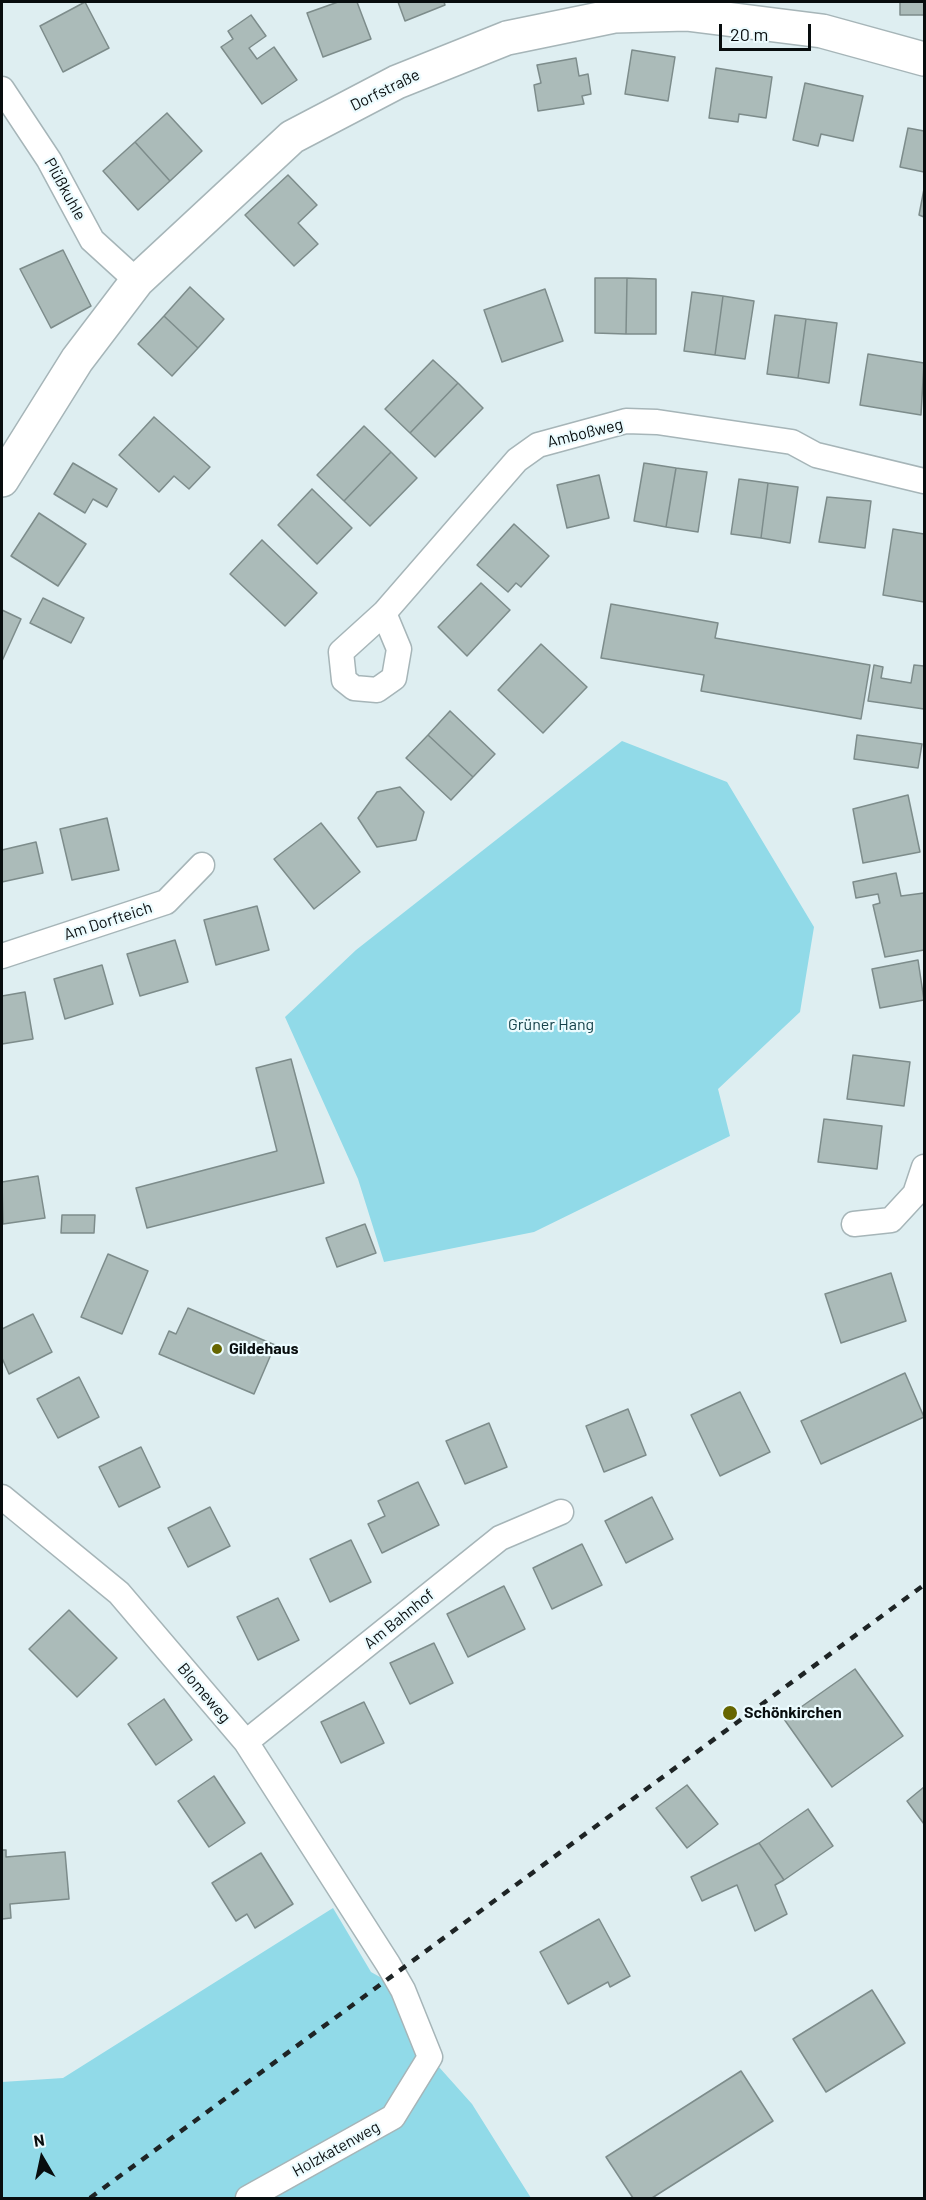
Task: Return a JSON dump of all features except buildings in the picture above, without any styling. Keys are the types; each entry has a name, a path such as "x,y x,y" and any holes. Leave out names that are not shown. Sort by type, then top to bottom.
{"street":[{"name":"Dorfstraße","path":"2,480 77,360 137,281 292,137 397,82 507,38 614,16 686,14 822,32 924,59"},
{"name":"Plüßkuhle","path":"2,89 49,160 92,240 137,281"},
{"name":"Amboßweg","path":"384,613 517,460 538,445 626,421 657,422 792,442 816,455 924,481"},
{"name":"Am Dorfteich","path":"2,956 166,902 202,865"},
{"path":"854,1224 891,1220 915,1194 924,1167"},
{"name":"Blomeweg","path":"2,1497 119,1593 246,1742 364,1927"},
{"name":"Am Bahnhof","path":"246,1742 500,1538 561,1512"},
{"name":"Holzkatenweg","path":"248,2199 393,2117 430,2057 403,1990 364,1927"}],"green space":[{"name":"Grüner Hang","path":"622,741 727,782 814,927 800,1012 718,1089 730,1136 534,1232 384,1262 358,1179 285,1017 356,950"},
{"path":"333,1908 371,1972 403,1990 430,2057 472,2104 531,2198 2,2198 2,2082 63,2078"}],"railway":[{"path":"90,2198 924,1585"}],"place":[{"name":"Gildehaus","path":"217,1349"},
{"name":"Schönkirchen","path":"730,1713"}]}
